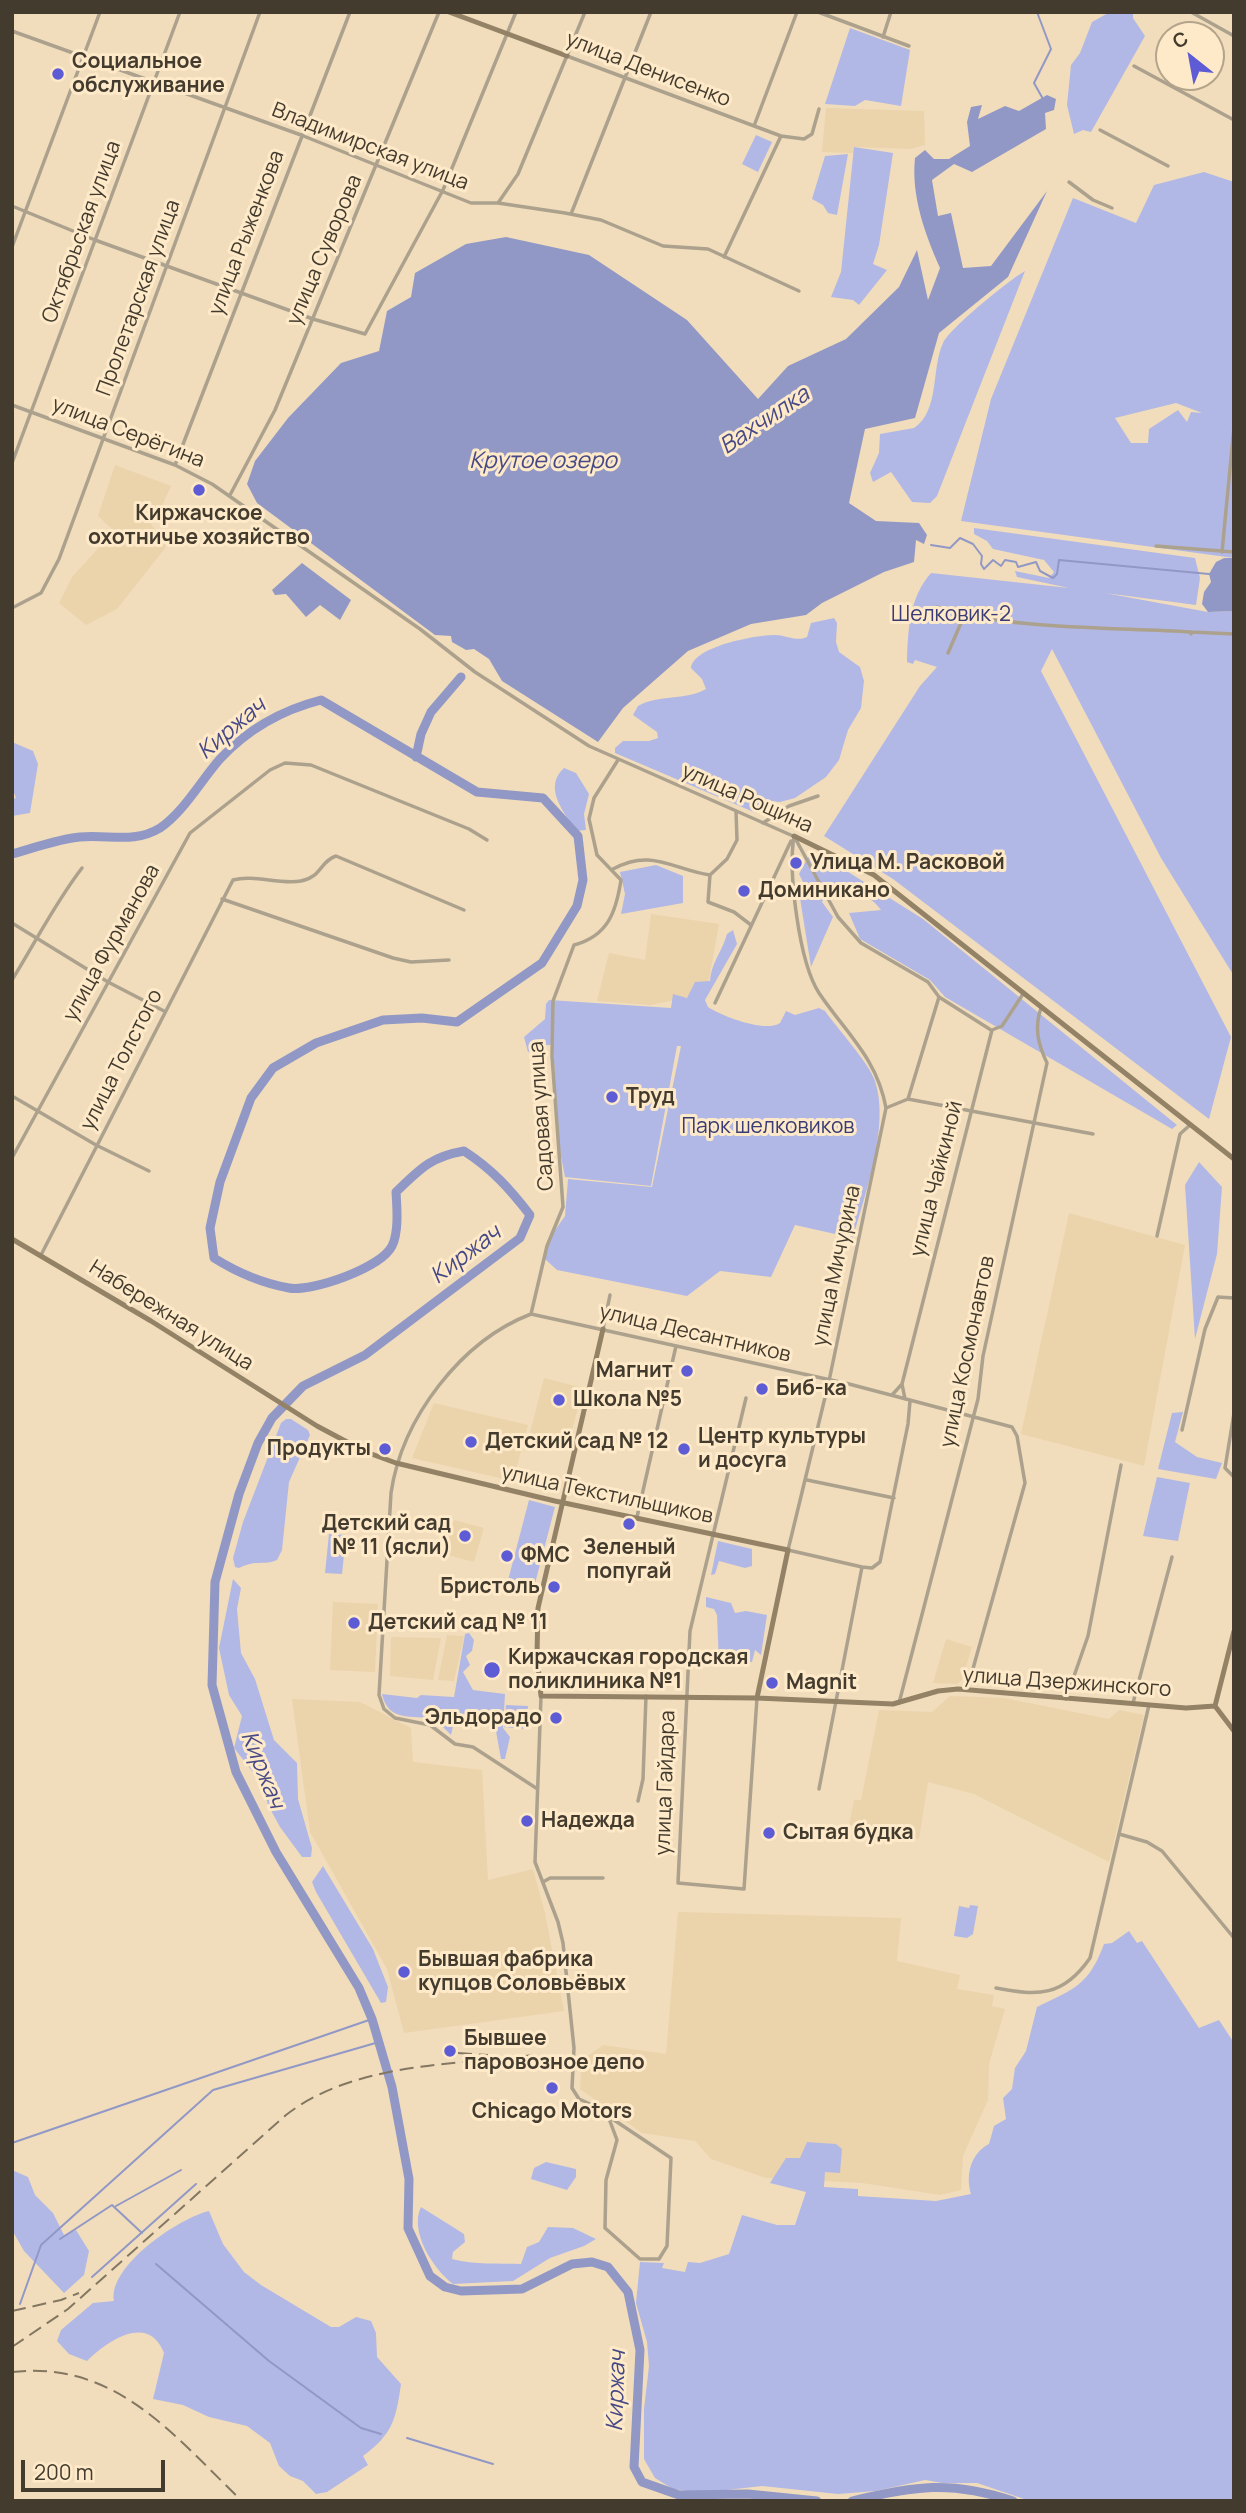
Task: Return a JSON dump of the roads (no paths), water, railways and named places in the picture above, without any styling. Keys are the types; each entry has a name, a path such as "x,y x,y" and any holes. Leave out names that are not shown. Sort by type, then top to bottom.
{"street":[{"path":"12,247 100,12"},
{"name":"Октябрьская улица","path":"12,463 180,12"},
{"name":"Пролетарская улица","path":"12,608 41,593 71,530 260,12"},
{"name":"улица Рыженкова","path":"175,465 350,12"},
{"name":"улица Суворова","path":"230,496 275,410 378,166 439,12"},
{"name":"улица Денисенко","path":"449,12 782,136 804,139 812,134 819,109"},
{"path":"12,206 95,240 242,290 313,319 365,334 443,190 516,12"},
{"path":"498,203 518,174 585,12"},
{"path":"571,214 651,12"},
{"path":"754,126 797,12"},
{"path":"818,12 909,46"},
{"path":"883,37 891,12"},
{"path":"1191,12 1234,36"},
{"name":"Владимирская улица","path":"12,31 301,135 471,203 498,203 601,220 663,246 708,249 799,291"},
{"path":"1134,66 1234,120"},
{"path":"1100,130 1168,166"},
{"path":"724,257 782,136"},
{"path":"1069,182 1093,200 1112,208"},
{"name":"улица Серёгина","path":"12,405 175,465 230,496"},
{"path":"1222,552 1234,427"},
{"name":"улица Рощина","path":"230,496 421,629 475,673 589,746 794,836 874,875 1234,1159"},
{"path":"1156,546 1234,552"},
{"path":"937,607 964,616 1234,634"},
{"path":"948,653 964,616"},
{"path":"618,760 594,798 589,819 597,855 613,869 628,861 654,858 689,872 710,875"},
{"name":"улица Фурманова","path":"12,1158 190,833 270,770 285,763 311,765 457,824 488,840"},
{"path":"763,823 789,806 818,796"},
{"path":"736,811 737,840 727,859 710,875 708,902 734,912 751,925"},
{"path":"794,836 790,858 805,968 819,992 871,1063 881,1082 886,1108 908,1099 1093,1134"},
{"path":"715,1003 794,836"},
{"path":"794,836 838,918 861,943 928,982 939,997 992,1030"},
{"name":"улица Толстого","path":"41,1255 233,880 300,881 317,876 329,858 336,856 464,910"},
{"path":"782,859 790,858"},
{"path":"12,980 38,940 53,908 82,868"},
{"name":"Садовая улица","path":"531,1314 547,1246 563,1207 552,1056 553,1000 574,945 595,939 616,912 621,880 613,869"},
{"path":"222,899 393,958 411,962 449,960"},
{"path":"12,923 108,982 164,1011"},
{"name":"улица Чайкиной","path":"892,1395 902,1384 992,1030 1002,1026 1023,994"},
{"path":"908,1099 939,997"},
{"name":"улица Космонавтов","path":"899,1703 973,1415 1047,1063 1040,1047 1036,1024 1041,1008"},
{"path":"12,1096 96,1145 149,1171"},
{"name":"улица Мичурина","path":"744,1889 757,1698 788,1550 829,1381 886,1108"},
{"path":"1157,1236 1180,1133 1190,1125"},
{"name":"Набережная улица","path":"12,1239 311,1422"},
{"path":"608,2116 617,2140 607,2180 605,2228 640,2259 659,2259 665,2253 671,2158 608,2116 574,2094 574,2048 563,1943 535,1862 541,1696 537,1655 538,1608 610,1296"},
{"path":"1182,1430 1205,1328 1218,1297 1234,1298"},
{"path":"531,1314 490,1334 445,1376 396,1464 391,1493 379,1695 384,1709 395,1718 430,1725 455,1744 473,1747 536,1788"},
{"name":"улица Десантников","path":"531,1314 908,1400"},
{"path":"637,1517 676,1346"},
{"name":"улица Чайкиной","path":"862,1567 872,1568 880,1562 894,1498 908,1400 902,1384"},
{"name":"улица Гайдара","path":"744,1889 678,1883 690,1631 746,1398"},
{"path":"908,1400 1008,1425 1017,1436 1025,1483 967,1690"},
{"path":"1234,1413 1225,1468 1234,1478"},
{"name":"улица Текстильщиков","path":"311,1422 343,1441 396,1464 862,1567"},
{"path":"1066,1699 1088,1636 1121,1465"},
{"path":"806,1480 894,1498"},
{"path":"1133,1704 1172,1557"},
{"path":"819,1789 862,1567"},
{"path":"1234,1631 1214,1706 1234,1731"},
{"name":"улица Дзержинского","path":"541,1696 757,1698 899,1703 938,1691 967,1690 1133,1704 1214,1706"},
{"path":"638,1801 643,1779 646,1696"},
{"path":"996,1988 1038,1995 1065,1984 1083,1969 1094,1945 1149,1705"},
{"path":"1119,1834 1147,1842 1162,1851 1234,1938"},
{"path":"543,1882 550,1878 603,1878"}],"water":[{"name":"Крутое озеро","path":"1047,95 1056,99 1054,110 1045,113 1046,129 972,172 954,164 932,180 938,216 951,213 963,268 991,266 1047,191 1008,277 939,333 915,418 865,429 849,503 876,521 919,523 927,535 924,544 916,540 914,562 884,572 822,603 806,615 751,624 688,651 623,708 598,742 502,681 489,659 474,649 466,650 452,642 451,636 435,635 257,503 247,484 255,461 288,418 341,363 379,351 387,311 411,297 415,273 466,244 506,237 589,255 687,320 758,399 788,366 846,339 899,287 917,250 928,300 940,268 924,228 917,201 915,158 925,150 934,159 949,159 970,146 967,122 971,107 982,105 978,119 1005,106 1019,111"},
{"path":"1224,558 1234,558 1234,611 1208,612 1202,604 1204,592 1211,582 1209,574 1216,562"},
{"path":"302,563 351,600 340,620 320,605 306,617 286,594 275,595 272,590"}],"waterway":[{"name":"Вахчилка","path":"1037,12 1051,49 1034,83 1043,99"},
{"path":"931,545 950,548 960,538 973,544 982,556 981,564 984,569 993,560 1001,566 1005,560 1016,562 1018,567 1036,562 1040,571 1053,578 1057,574 1059,560 1209,574"},
{"name":"Вахчилка","path":"416,757 421,734 431,712 461,677"},
{"name":"Киржач","path":"12,854 72,838 131,837 150,833 177,814 220,759 242,739 279,715 321,700 477,792 543,798 578,836 583,880 577,906 542,963 457,1022 422,1018 383,1020 316,1043 273,1068 251,1098 220,1182 210,1228 214,1258 250,1277 279,1286 300,1288 329,1282 361,1270 392,1246 396,1234 396,1192 426,1165 464,1151 492,1172 530,1215 520,1238 365,1355 303,1386 272,1418 258,1443 239,1494 215,1582 212,1685 236,1772 276,1852 359,1988 372,2019 392,2087 409,2179 408,2228 430,2276 445,2287 461,2291 522,2289 572,2264 592,2262 608,2267 628,2292 640,2350 634,2467 642,2482 679,2495 748,2494 817,2501"},
{"path":"12,2143 372,2019"},
{"path":"20,2304 41,2245 213,2090 379,2042"},
{"path":"116,2206 181,2170"},
{"path":"92,2277 196,2184"},
{"path":"60,2239 112,2205 142,2233"},
{"path":"156,2264 269,2361 361,2428 381,2434"},
{"path":"407,2438 493,2464"},
{"name":"Киржач","path":"852,2501 932,2488 970,2490 1013,2501"}],"railway":[{"path":"458,2053 488,2055"},
{"path":"12,2347 68,2309 286,2115 313,2098 341,2085 404,2069 534,2055"},
{"path":"12,2311 79,2293"},
{"path":"12,2372 49,2371 82,2378 113,2390 167,2428 242,2501"}],"place":[{"name":"Социальное обслуживание","path":"58,74"},
{"name":"Киржачское охотничье хозяйство","path":"199,490"},
{"name":"Улица М. Расковой","path":"796,863"},
{"name":"Доминикано","path":"744,891"},
{"name":"Труд","path":"612,1097"},
{"name":"Магнит","path":"687,1371"},
{"name":"Биб-ка","path":"762,1389"},
{"name":"Школа №5","path":"559,1400"},
{"name":"Детский сад № 12","path":"471,1442"},
{"name":"Продукты","path":"385,1449"},
{"name":"Центр культуры и досуга","path":"684,1449"},
{"name":"Зеленый попугай","path":"629,1524"},
{"name":"Детский сад № 11 (ясли)","path":"465,1536"},
{"name":"ФМС","path":"507,1556"},
{"name":"Бристоль","path":"554,1587"},
{"name":"Детский сад № 11","path":"354,1623"},
{"name":"Киржачская городская поликлиника №1","path":"492,1670"},
{"name":"Magnit","path":"772,1683"},
{"name":"Эльдорадо","path":"556,1718"},
{"name":"Надежда","path":"527,1821"},
{"name":"Сытая будка","path":"769,1833"},
{"name":"Бывшая фабрика купцов Соловьёвых","path":"404,1972"},
{"name":"Бывшее паровозное депо","path":"450,2051"},
{"name":"Chicago Motors","path":"552,2088"}],"park label":[{"name":"Шелковик-2","path":"951,615"},
{"name":"Парк шелковиков","path":"768,1127"}]}
